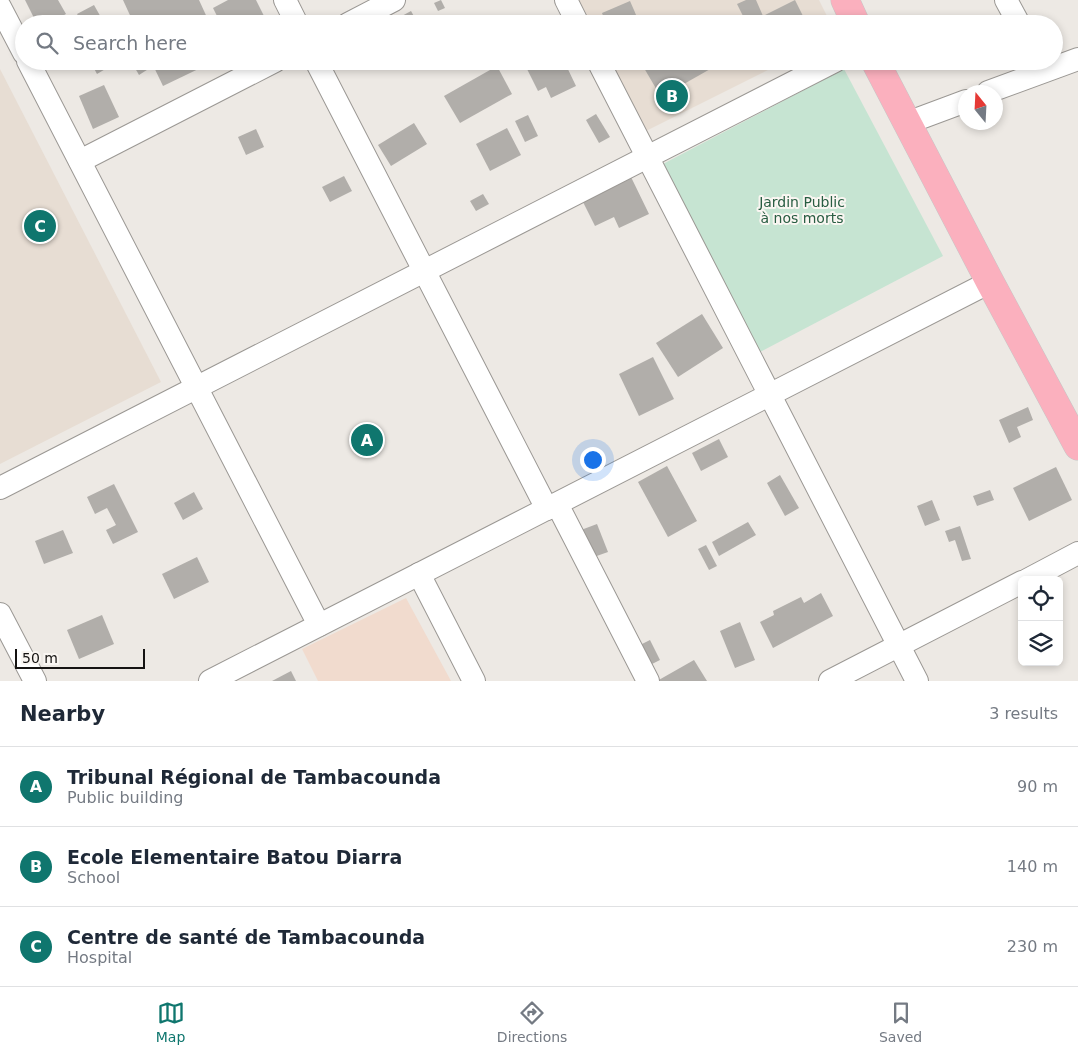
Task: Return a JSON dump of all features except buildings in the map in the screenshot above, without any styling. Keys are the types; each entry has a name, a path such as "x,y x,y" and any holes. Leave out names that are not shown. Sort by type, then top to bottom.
{"main road":[{"path":"845,0 852,15"},
{"path":"880,70 1078,446"}],"street":[{"path":"285,0 292,15"},
{"path":"365,15 394,0"},
{"path":"566,0 574,15"},
{"path":"1006,0 1014,15"},
{"path":"0,7 15,36"},
{"path":"1063,62 1078,59"},
{"path":"33,70 319,625"},
{"path":"80,161 257,70"},
{"path":"321,70 424,271 648,681"},
{"path":"603,70 917,681"},
{"path":"0,488 817,70"},
{"path":"1003,85 1034,70"},
{"path":"907,123 958,104"},
{"path":"210,681 990,282"},
{"path":"1035,576 1078,553"},
{"path":"419,574 474,681"},
{"path":"830,681 1018,584"},
{"path":"0,614 35,681"}],"shaded area":[{"path":"578,0 819,0 826,15 586,15"},
{"path":"0,69 161,382 0,464"},
{"path":"614,70 768,70 646,131"},
{"path":"406,598 451,681 318,681 302,649"}],"green space":[{"name":"Jardin Public à nos morts","path":"845,70 943,256 760,352 661,165"}],"place":[{"name":"Ecole Elementaire Batou Diarra","path":"672,96"},
{"name":"Centre de santé de Tambacounda","path":"40,226"},
{"name":"Tribunal Régional de Tambacounda","path":"367,440"}]}
